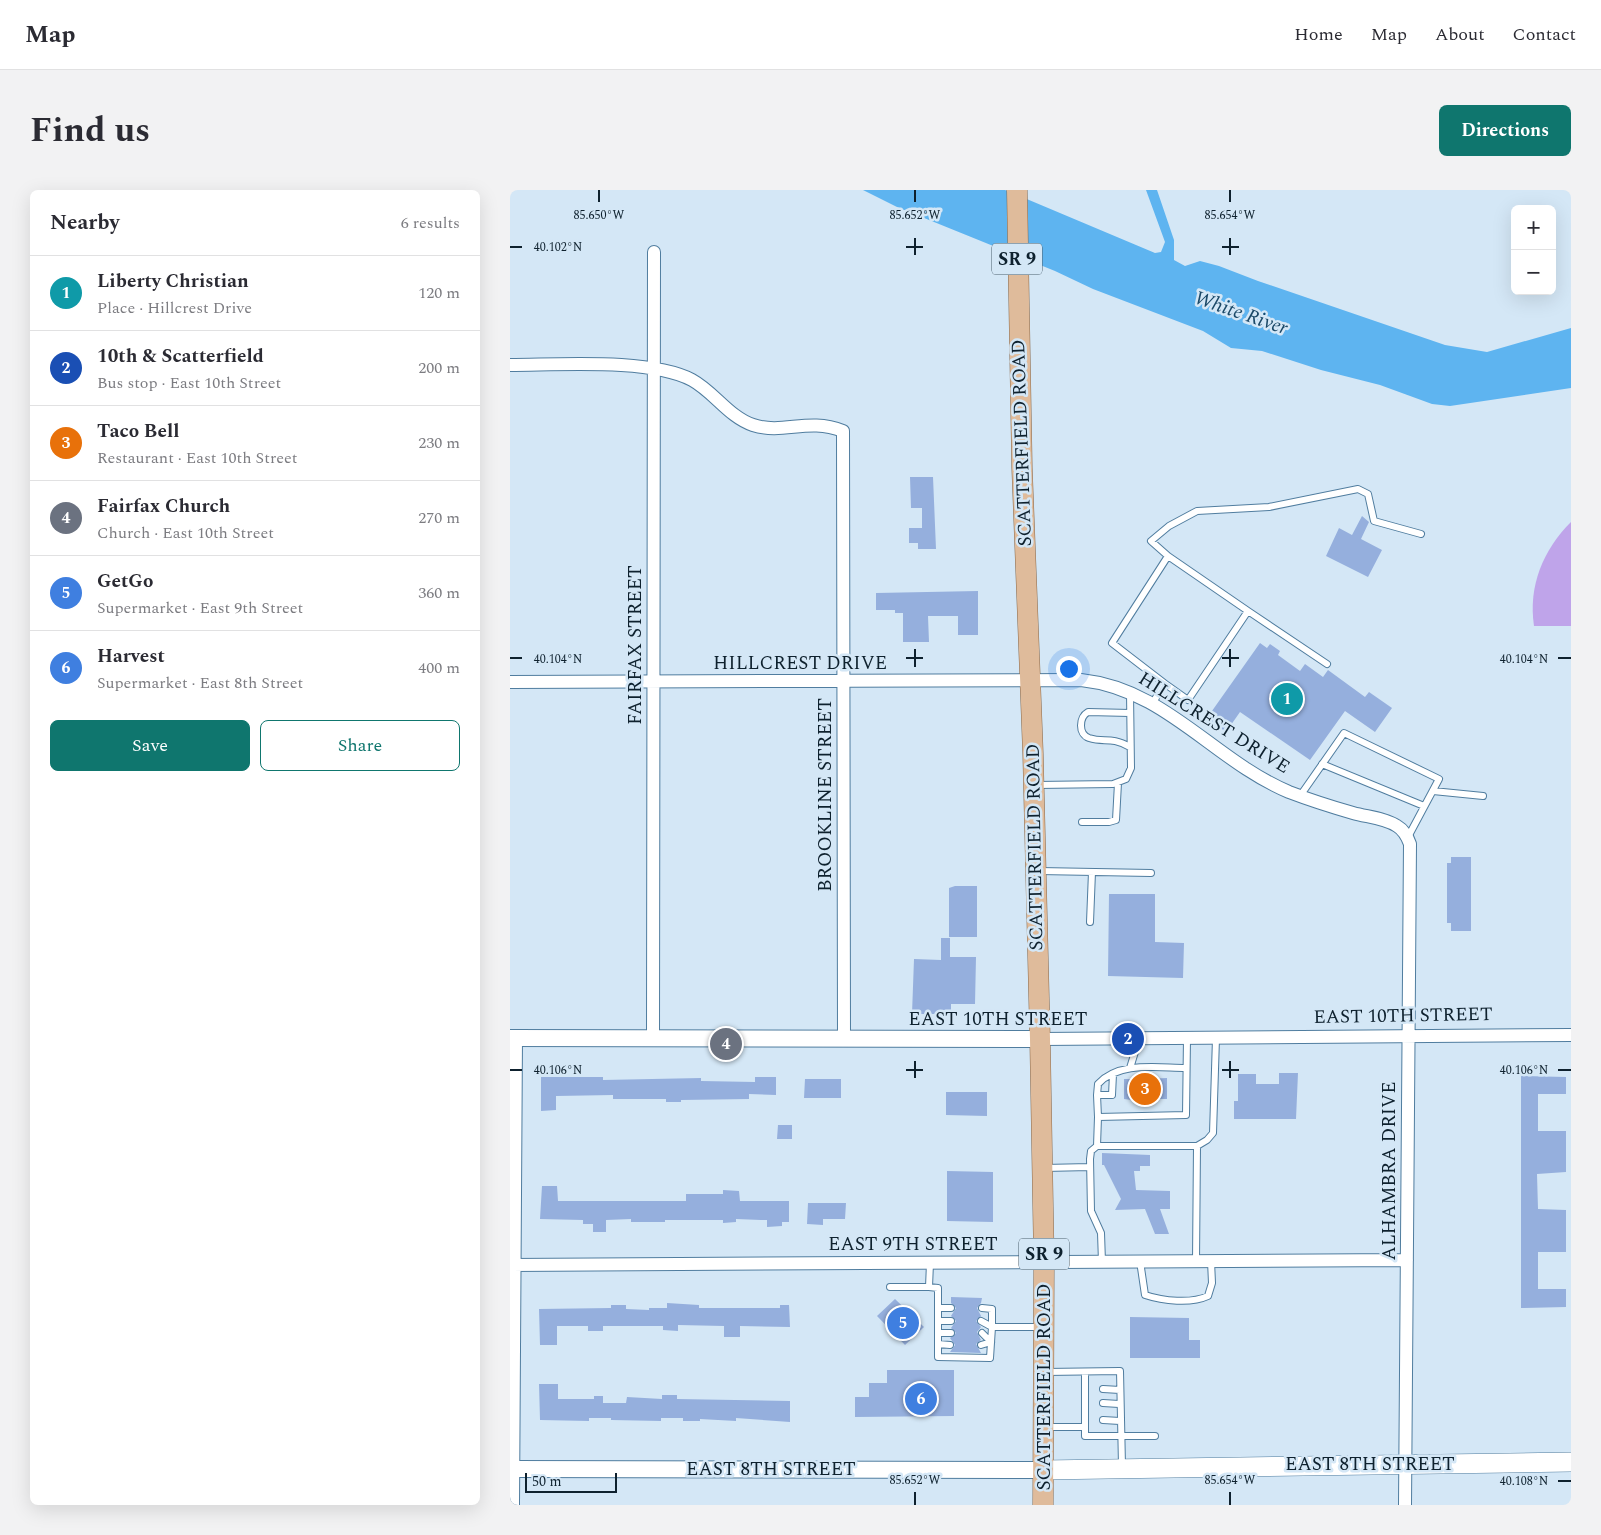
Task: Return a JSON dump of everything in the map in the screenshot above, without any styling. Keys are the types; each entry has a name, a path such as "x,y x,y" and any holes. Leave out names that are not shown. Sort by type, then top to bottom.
{"main road":[{"name":"SCATTERFIELD ROAD","path":"1017,190 1019,328 1034,785 1040,1039 1044,1262 1044,1505"},
{"name":"EAST 8TH STREET","path":"1043,1470 1571,1462"}],"street":[{"name":"FAIRFAX STREET","path":"653,1038 654,252"},
{"path":"510,365 597,365 654,369"},
{"name":"BROOKLINE STREET","path":"654,369 672,372 693,380 741,420 754,425 768,429 821,424 843,431 844,1039"},
{"name":"HILLCREST DRIVE","path":"510,682 1030,680 1101,682 1130,692 1153,703 1246,770 1300,796 1334,808 1391,823 1403,830 1408,837"},
{"name":"ALHAMBRA DRIVE","path":"1405,1505 1410,844 1408,837"},
{"name":"EAST 10TH STREET","path":"513,1038 1040,1039 1571,1035"},
{"path":"513,1038 513,1505"},
{"name":"EAST 9TH STREET","path":"512,1266 1407,1260"},
{"name":"EAST 8TH STREET","path":"512,1468 1043,1470"}],"lane":[{"path":"1327,664 1168,556 1152,541 1168,526 1197,511 1270,507 1358,490 1368,494 1374,521 1420,534"},
{"path":"1168,556 1112,643 1188,700 1248,611"},
{"path":"1153,703 1164,683"},
{"path":"1034,785 1118,783 1126,779 1130,774 1130,692"},
{"path":"1130,713 1088,712 1083,717 1081,727 1084,735 1089,738 1116,739 1130,747"},
{"path":"1300,796 1344,733 1439,779 1408,837"},
{"path":"1322,764 1424,806"},
{"path":"1082,822 1109,822 1116,820 1118,783"},
{"path":"1432,791 1483,796"},
{"path":"1036,871 1151,872"},
{"path":"1090,922 1092,872"},
{"path":"1130,1068 1139,1038"},
{"path":"1098,1117 1186,1115 1187,1038"},
{"path":"1096,1146 1197,1146 1213,1133 1216,1038"},
{"path":"1102,1262 1101,1233 1090,1210 1091,1151 1096,1146 1098,1084 1104,1078 1130,1068 1186,1068"},
{"path":"1097,1095 1112,1095 1113,1074"},
{"path":"1196,1261 1197,1146"},
{"path":"1042,1168 1090,1167"},
{"path":"1140,1261 1146,1295 1154,1298 1191,1300 1208,1296 1212,1283 1211,1261"},
{"path":"929,1288 930,1263"},
{"path":"890,1287 938,1288 938,1357 990,1358 992,1309 982,1308"},
{"path":"938,1308 952,1308"},
{"path":"938,1321 951,1321"},
{"path":"981,1321 992,1327 1043,1327"},
{"path":"938,1332 951,1333"},
{"path":"982,1333 992,1342"},
{"path":"981,1345 992,1342"},
{"path":"938,1344 950,1345"},
{"path":"1043,1372 1120,1371 1119,1404 1122,1468"},
{"path":"1085,1372 1087,1389 1085,1436 1155,1436"},
{"path":"1104,1389 1120,1390"},
{"path":"1103,1403 1119,1404"},
{"path":"1103,1420 1120,1421"},
{"path":"1043,1427 1086,1422"}],"shaded area":[{"path":"1571,522 1571,626 1534,626 1533,597 1540,569 1553,544"}],"water":[{"name":"White River","path":"863,190 1005,190 1155,253 1161,252 1165,242 1146,190 1157,190 1174,240 1174,260 1185,266 1200,261 1219,266 1445,345 1487,352 1571,328 1571,388 1450,406 1432,404 1380,385 1321,370 1262,351 1231,348 1203,331 1093,289 1055,271 897,207"}],"building":[{"path":"910,477 933,477 936,549 918,549 918,543 909,543 909,528 922,528 922,508 911,508"},
{"path":"1362,516 1369,522 1361,539 1382,550 1368,577 1326,556 1339,528 1352,535"},
{"path":"978,591 978,635 958,635 958,616 928,616 929,642 903,642 903,613 895,613 895,610 876,610 876,593"},
{"path":"1260,643 1267,648 1270,644 1280,651 1278,655 1300,671 1305,664 1323,677 1328,670 1365,697 1369,692 1392,708 1375,732 1345,711 1310,760 1240,712 1226,732 1207,718"},
{"path":"1451,857 1471,857 1471,931 1451,931 1451,923 1447,923 1447,863 1451,863"},
{"path":"955,886 977,886 977,937 949,937 949,888"},
{"path":"1109,894 1155,894 1155,942 1184,943 1183,978 1108,976"},
{"path":"941,938 950,938 950,957 976,957 975,1004 951,1004 951,1014 912,1014 914,959 941,960"},
{"path":"1137,1073 1145,1073 1145,1079 1167,1078 1167,1099 1147,1099 1147,1102 1124,1099 1124,1079 1137,1079"},
{"path":"1279,1073 1298,1073 1296,1119 1234,1119 1234,1101 1238,1101 1238,1074 1256,1074 1256,1084 1279,1084"},
{"path":"1521,1076 1566,1077 1566,1094 1538,1094 1538,1131 1566,1131 1566,1172 1537,1174 1538,1209 1566,1210 1566,1252 1538,1252 1538,1289 1566,1289 1566,1307 1521,1308"},
{"path":"541,1077 603,1077 603,1080 701,1078 701,1081 755,1082 755,1077 776,1077 776,1095 749,1094 749,1099 681,1100 681,1102 666,1102 666,1099 613,1099 613,1095 556,1096 556,1110 541,1111"},
{"path":"805,1079 841,1079 841,1098 804,1098"},
{"path":"946,1092 987,1092 987,1116 946,1115"},
{"path":"778,1125 792,1125 792,1139 777,1139"},
{"path":"1102,1153 1150,1155 1150,1166 1140,1166 1140,1171 1134,1171 1136,1190 1170,1191 1170,1209 1160,1209 1169,1234 1155,1234 1145,1209 1115,1210 1121,1199 1104,1165 1102,1165"},
{"path":"947,1171 993,1172 993,1222 947,1221"},
{"path":"542,1186 557,1186 558,1201 686,1201 686,1194 723,1194 723,1190 739,1191 740,1201 789,1201 789,1222 782,1222 782,1226 767,1227 767,1220 736,1219 736,1222 723,1223 723,1220 631,1222 631,1219 606,1220 606,1232 593,1232 593,1224 583,1224 583,1220 540,1219"},
{"path":"808,1203 846,1203 845,1219 823,1219 823,1225 807,1224"},
{"path":"951,1297 982,1298 977,1308 981,1316 976,1321 981,1327 977,1332 981,1340 976,1344 981,1353 950,1352 955,1345 950,1338 956,1333 951,1328 956,1321 951,1316 956,1308 951,1303"},
{"path":"895,1299 924,1327 905,1345 877,1316"},
{"path":"667,1303 699,1305 699,1308 780,1308 780,1305 789,1305 790,1327 740,1326 740,1337 724,1337 724,1326 678,1325 678,1331 663,1330 663,1326 603,1326 603,1331 588,1331 588,1326 557,1326 557,1345 540,1345 539,1309 611,1308 611,1305 626,1305 626,1309 649,1310 649,1308 667,1308"},
{"path":"1130,1317 1189,1318 1189,1340 1200,1340 1200,1358 1130,1358"},
{"path":"887,1370 954,1370 954,1416 855,1417 855,1397 869,1397 869,1383 887,1383"},
{"path":"539,1384 558,1384 558,1399 594,1399 594,1396 603,1396 603,1403 626,1403 627,1397 662,1399 662,1395 677,1395 677,1399 790,1401 790,1422 736,1418 736,1421 700,1419 700,1421 683,1421 683,1418 661,1418 661,1421 611,1420 611,1418 589,1418 589,1421 540,1420"}],"place":[{"name":"Liberty Christian","path":"1287,699"},
{"name":"10th & Scatterfield","path":"1128,1039"},
{"name":"Fairfax Church","path":"726,1044"},
{"name":"Taco Bell","path":"1145,1089"},
{"name":"GetGo","path":"903,1323"},
{"name":"Harvest","path":"921,1399"}]}
